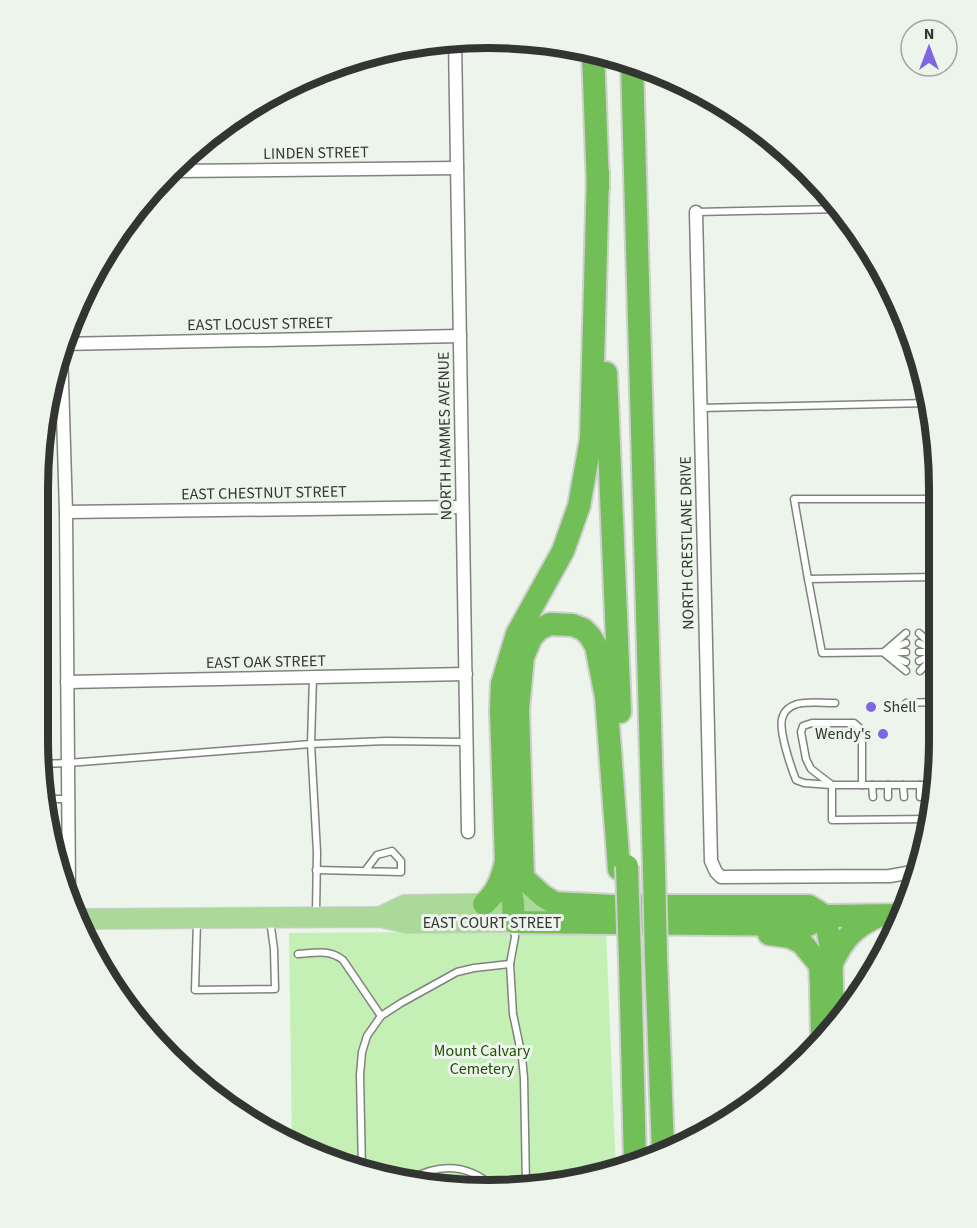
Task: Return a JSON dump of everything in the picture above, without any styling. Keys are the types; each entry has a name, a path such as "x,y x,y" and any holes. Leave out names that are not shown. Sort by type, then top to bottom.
{"highway":[{"path":"593,61 623,867"},
{"path":"632,72 663,1144"},
{"path":"513,913 506,863 502,684 517,634 563,551 579,506 591,439 598,172"},
{"path":"513,913 523,878 518,709 523,657 531,638 539,629 550,624 572,625 583,629 596,646 606,697 629,949 635,1155"},
{"path":"484,904 501,882 506,863"},
{"path":"523,878 543,896 555,903 623,906 809,906 825,916 831,948 822,985 822,1028"},
{"name":"EAST COURT STREET","path":"513,913 707,924 808,926 825,916 892,915"},
{"path":"826,964 849,934 879,915"},
{"path":"707,924 722,933 779,934 802,943 826,964 832,1015"},
{"path":"659,1015 669,1141"}],"main road":[{"path":"380,917 405,904 484,904 513,913 555,903"},
{"name":"EAST COURT STREET","path":"87,919 380,917 406,923 513,913"}],"street":[{"name":"NORTH HAMMES AVENUE","path":"455,50 468,832"},
{"name":"LINDEN STREET","path":"183,171 457,168"},
{"name":"NORTH CRESTLANE DRIVE","path":"696,212 711,861 721,877 890,876 908,873"},
{"name":"EAST LOCUST STREET","path":"72,346 460,336"},
{"path":"62,378 66,512 69,874"},
{"name":"EAST CHESTNUT STREET","path":"66,512 462,507"},
{"name":"EAST OAK STREET","path":"67,682 466,674"}],"lane":[{"path":"696,212 829,209"},
{"path":"700,408 921,403"},
{"path":"906,652 822,653 794,499 929,499"},
{"path":"808,579 929,577"},
{"path":"883,652 906,633"},
{"path":"919,633 929,645"},
{"path":"883,652 906,643"},
{"path":"919,643 929,649"},
{"path":"883,652 906,662"},
{"path":"883,652 906,671"},
{"path":"920,652 929,652"},
{"path":"920,661 929,656"},
{"path":"920,671 929,660"},
{"path":"313,677 311,744 316,917"},
{"path":"906,703 929,702"},
{"path":"835,703 796,705 787,710 782,717 781,727 796,780 804,783 832,785 926,785"},
{"path":"832,785 810,770 801,732 803,726 812,723 854,723 862,730 862,785"},
{"path":"49,764 311,744 386,741 467,742"},
{"path":"832,785 832,820 921,819 921,811"},
{"path":"872,785 873,797"},
{"path":"888,785 888,797"},
{"path":"903,785 904,797"},
{"path":"920,785 921,797"},
{"path":"52,800 68,799"},
{"path":"873,811 873,820"},
{"path":"889,811 889,820"},
{"path":"904,811 904,819"},
{"path":"316,870 401,872 401,861 392,851 377,855 365,871"},
{"path":"513,913 515,937 510,964 513,1014 524,1078 526,1178"},
{"path":"197,918 195,990 275,989 274,949 270,918"},
{"path":"298,954 326,952 336,954 344,960 381,1016"},
{"path":"362,1161 360,1075 362,1052 367,1036 381,1016 457,972 510,964"},
{"path":"419,1174 444,1168 466,1170 487,1180"}],"green space":[{"name":"Mount Calvary Cemetery","path":"606,931 616,1161 574,1172 546,1176 517,1179 460,1179 403,1172 374,1165 347,1157 292,1134 289,933"}],"place":[{"name":"Shell","path":"871,707"},
{"name":"Wendy's","path":"883,734"}]}
